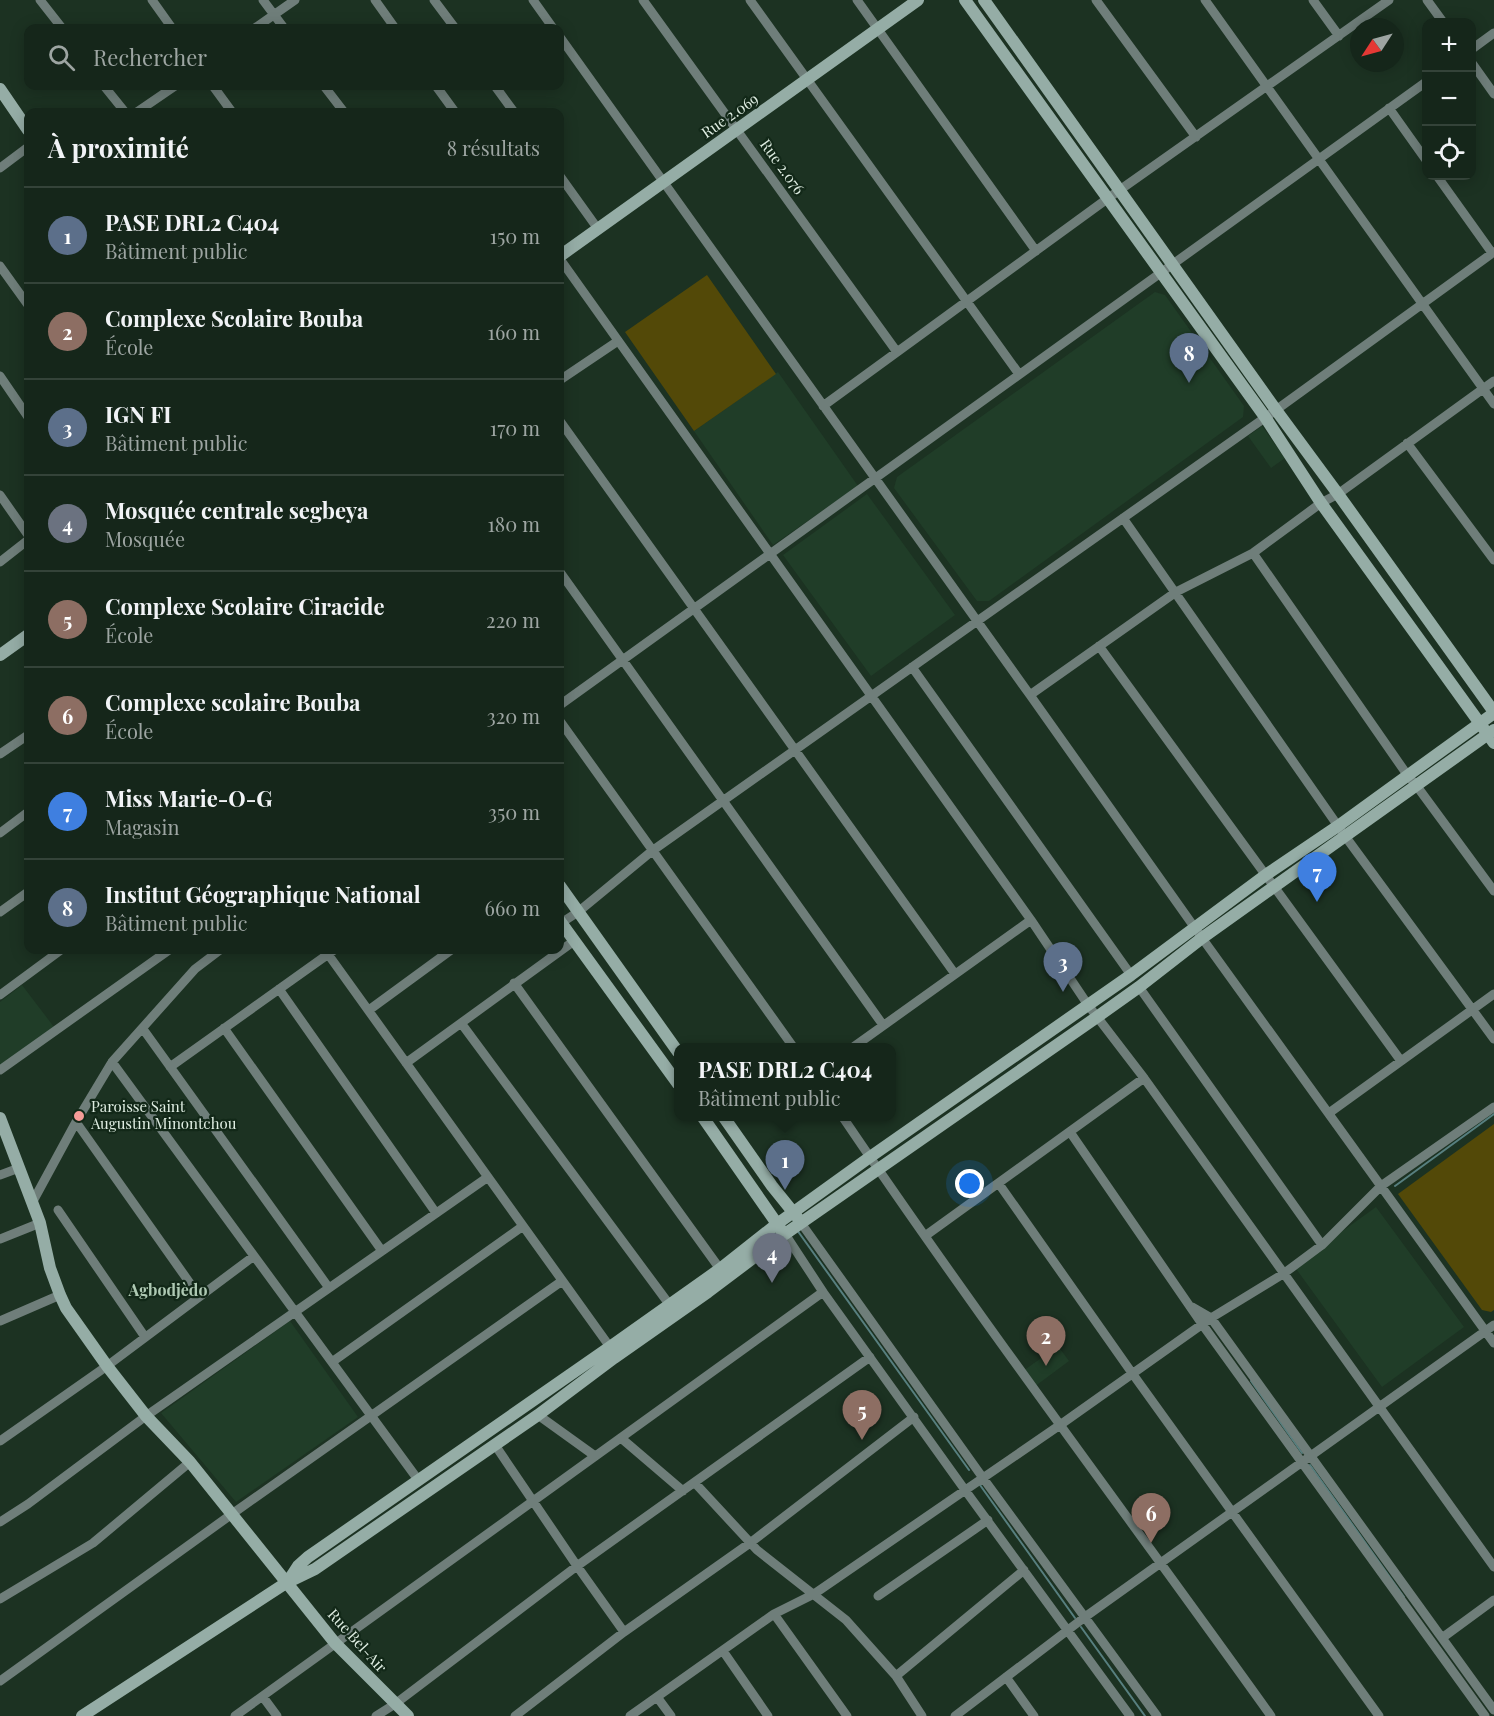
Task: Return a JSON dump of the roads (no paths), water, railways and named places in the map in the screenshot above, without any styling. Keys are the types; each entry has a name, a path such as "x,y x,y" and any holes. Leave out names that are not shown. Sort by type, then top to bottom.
{"street":[{"path":"40,0 59,24"},
{"path":"152,0 169,24"},
{"path":"263,0 281,24"},
{"path":"261,24 295,0"},
{"path":"375,0 392,24"},
{"path":"434,0 451,24"},
{"path":"533,0 550,24"},
{"name":"Rue 2.076","path":"643,0 897,352"},
{"path":"750,0 1019,374"},
{"path":"857,0 1036,251"},
{"name":"Rue 2.069","path":"564,254 918,0"},
{"path":"82,1716 286,1583 315,1569 538,1415 708,1292 781,1229 793,1213 1131,975 1274,886 1342,831 1412,780 1494,712 1338,494 1270,413 1160,272 965,0"},
{"path":"984,0 1172,264 1270,413 1321,503 1480,723 1492,735 1412,780"},
{"path":"1096,0 1196,137"},
{"path":"1204,0 1494,404"},
{"path":"1313,0 1339,36"},
{"path":"823,406 1107,199 1389,0"},
{"path":"1427,0 1440,18"},
{"path":"1476,46 1494,33"},
{"path":"564,43 1494,1343"},
{"path":"1476,69 1494,94"},
{"path":"564,702 1422,85"},
{"path":"0,90 24,124"},
{"path":"107,90 122,108"},
{"path":"143,108 169,90"},
{"path":"216,90 229,108"},
{"path":"327,90 341,108"},
{"path":"439,90 452,108"},
{"path":"498,90 511,108"},
{"path":"1389,108 1422,154"},
{"path":"0,168 24,150"},
{"path":"564,920 578,912 652,850 1123,518 1493,253 1440,180"},
{"path":"564,182 598,229"},
{"path":"564,263 1031,920 1088,1005 1144,1078 1494,1568"},
{"path":"0,266 24,299"},
{"path":"564,377 618,341"},
{"path":"0,376 24,411"},
{"path":"1030,695 1176,592 1253,553 1494,381"},
{"path":"564,427 955,974"},
{"path":"1407,443 1494,560"},
{"path":"0,495 24,529"},
{"path":"1123,518 1342,831 1494,1039"},
{"path":"0,561 24,543"},
{"path":"1253,553 1412,780 1494,891"},
{"path":"564,578 884,1025"},
{"path":"0,655 24,638"},
{"path":"1099,646 1401,1061"},
{"path":"912,667 1131,975"},
{"path":"564,727 791,1043"},
{"path":"0,754 24,738"},
{"path":"0,833 24,815"},
{"path":"286,1583 298,1566 308,1557 669,1304 781,1229 801,1223 1097,1017 1139,987 1198,932 1267,874 1342,831"},
{"path":"564,892 674,1046"},
{"path":"0,912 24,895"},
{"path":"858,1043 1031,920"},
{"path":"564,928 674,1079"},
{"path":"564,947 573,941"},
{"path":"0,995 56,954"},
{"path":"0,1071 163,954"},
{"path":"32,1203 112,1062 195,969 215,954"},
{"path":"170,1067 325,954"},
{"path":"331,954 406,1063 610,1347"},
{"path":"369,1010 446,954"},
{"path":"406,1063 555,954"},
{"path":"514,983 720,1269"},
{"path":"1139,987 1322,1245"},
{"path":"279,989 436,1213"},
{"path":"1329,1113 1494,994"},
{"path":"460,1023 669,1304"},
{"path":"224,1028 382,1251"},
{"path":"143,1029 328,1288"},
{"path":"112,1062 419,1481"},
{"path":"925,1236 1144,1078"},
{"path":"630,1716 774,1614 814,1594 1202,1324 1283,1274 1322,1245 1382,1186 1494,1107"},
{"name":"Rue Bel-Air","path":"0,1118 40,1223 50,1268 66,1308 146,1416 190,1462 335,1642 408,1716"},
{"path":"705,1121 823,1292 1130,1716"},
{"path":"727,1121 1156,1716"},
{"path":"845,1121 1060,1425 1271,1716"},
{"path":"76,1122 199,1296"},
{"path":"1070,1132 1202,1324 1485,1716"},
{"path":"0,1175 19,1168"},
{"path":"0,1522 28,1504 146,1416 488,1177"},
{"path":"999,1184 1379,1716"},
{"path":"58,1210 145,1337"},
{"path":"0,1239 40,1223"},
{"path":"332,1362 523,1226"},
{"path":"0,1441 107,1366 254,1256"},
{"path":"0,1681 370,1415 562,1281"},
{"path":"235,1716 823,1292"},
{"path":"0,1321 60,1295"},
{"path":"1190,1306 1211,1318 1494,1710"},
{"path":"955,1716 1068,1630 1494,1325"},
{"path":"376,1716 577,1566 870,1356"},
{"path":"538,1415 595,1456"},
{"path":"515,1716 624,1632 750,1543 914,1417"},
{"path":"621,1438 683,1491"},
{"path":"495,1445 624,1632"},
{"path":"0,1599 93,1544 190,1462"},
{"path":"695,1483 757,1550 846,1620 896,1676 922,1716"},
{"path":"878,1596 988,1520"},
{"path":"896,1676 1024,1570"},
{"path":"1442,1638 1494,1599"},
{"path":"774,1614 847,1716"},
{"path":"723,1651 768,1716"},
{"path":"1006,1677 1034,1716"},
{"path":"263,1697 277,1716"},
{"path":"657,1697 671,1716"}],"waterway":[{"path":"1395,1186 1494,1114"},
{"path":"797,1230 969,1470"},
{"path":"1251,1381 1302,1453"},
{"path":"1310,1465 1404,1597"},
{"path":"980,1485 1075,1618"},
{"path":"1081,1627 1145,1716"}],"place":[{"name":"Institut Géographique National","path":"1189,383"},
{"name":"Miss Marie-O-G","path":"1317,902"},
{"name":"IGN FI","path":"1063,992"},
{"name":"Paroisse Saint Augustin Minontchou","path":"79,1116"},
{"name":"PASE DRL2 C404","path":"785,1190"},
{"name":"Mosquée centrale segbeya","path":"772,1283"},
{"name":"Complexe Scolaire Bouba","path":"1046,1366"},
{"name":"Complexe Scolaire Ciracide","path":"862,1440"},
{"name":"Complexe scolaire Bouba","path":"1151,1543"}],"district":[{"name":"Agbodjèdo","path":"168,1290"}]}
